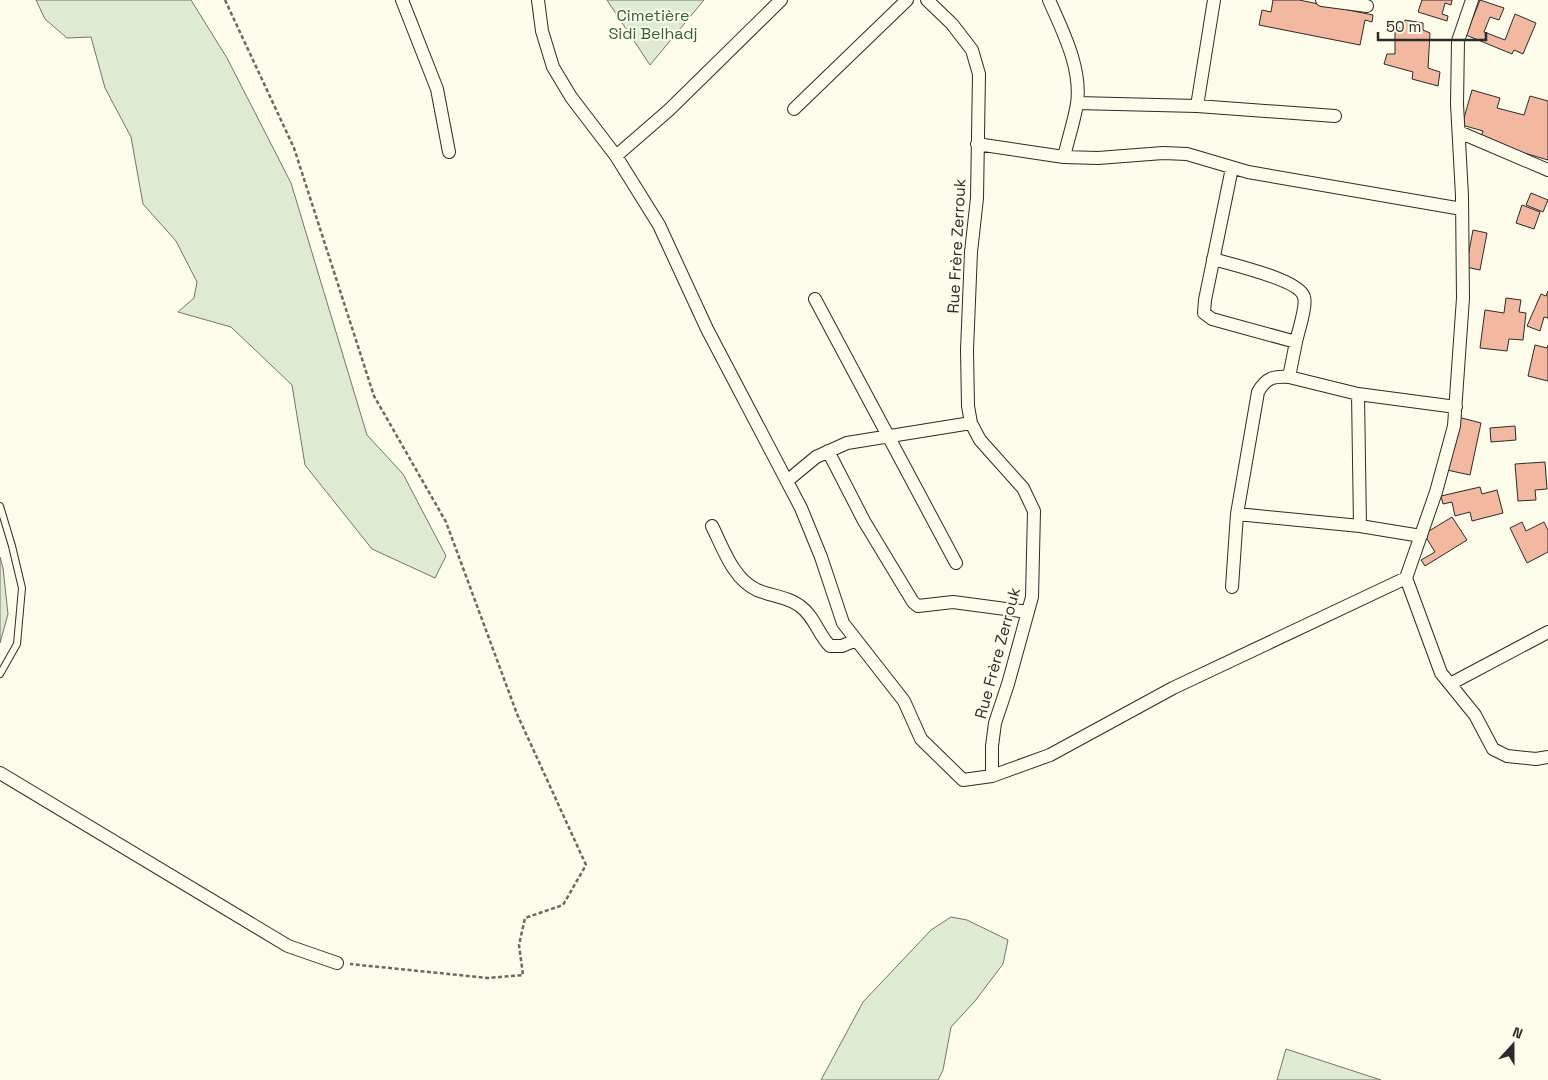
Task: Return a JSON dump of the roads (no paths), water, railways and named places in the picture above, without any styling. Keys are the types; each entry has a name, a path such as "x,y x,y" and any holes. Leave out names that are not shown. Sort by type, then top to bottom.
{"street":[{"path":"402,0 437,89 449,152"},
{"path":"538,0 542,30 554,67 571,97 616,156 659,225 707,328 787,481 821,557 843,623 904,700 921,739 963,780 992,776 1050,755 1173,688 1406,578"},
{"path":"616,156 669,110 781,0"},
{"path":"794,109 907,0"},
{"name":"Rue Frère Zerrouk","path":"927,0 952,24 972,50 979,74 977,198 967,350 968,406 971,423 980,440 1024,488 1034,511 1032,597 995,723 992,746 992,776"},
{"path":"1049,0 1070,48 1076,82 1077,103 1064,157"},
{"path":"1197,106 1214,0"},
{"path":"1322,0 1367,6"},
{"path":"1472,0 1458,41 1458,132 1462,209 1463,298 1454,426 1421,536 1406,578 1441,673 1475,716 1493,749 1507,756 1536,759 1548,757"},
{"path":"1077,103 1197,106 1335,116"},
{"path":"1458,132 1548,170"},
{"path":"977,144 1064,157 1098,158 1163,153 1187,154 1248,172 1462,209"},
{"path":"1232,168 1204,313 1212,319 1296,342"},
{"path":"1213,259 1284,281 1302,291 1305,299 1289,377"},
{"path":"815,299 956,563"},
{"path":"1232,587 1237,514 1258,392 1264,382 1274,376 1289,377 1358,394 1456,407"},
{"path":"1358,394 1360,526"},
{"path":"787,481 816,457 847,443 886,435 971,423"},
{"path":"828,451 864,521 913,602 918,606 953,602 1028,612"},
{"path":"1237,514 1360,526 1421,536"},
{"path":"712,526 732,567 744,582 757,590 798,604 810,614 830,646 842,646 856,640"},
{"path":"1450,684 1548,632"},
{"path":"0,773 288,946 337,963"}],"lane":[{"path":"0,506 22,588 17,644 0,674"}],"park label":[{"name":"Cimetière Sidi Belhadj","path":"653,24"}]}
